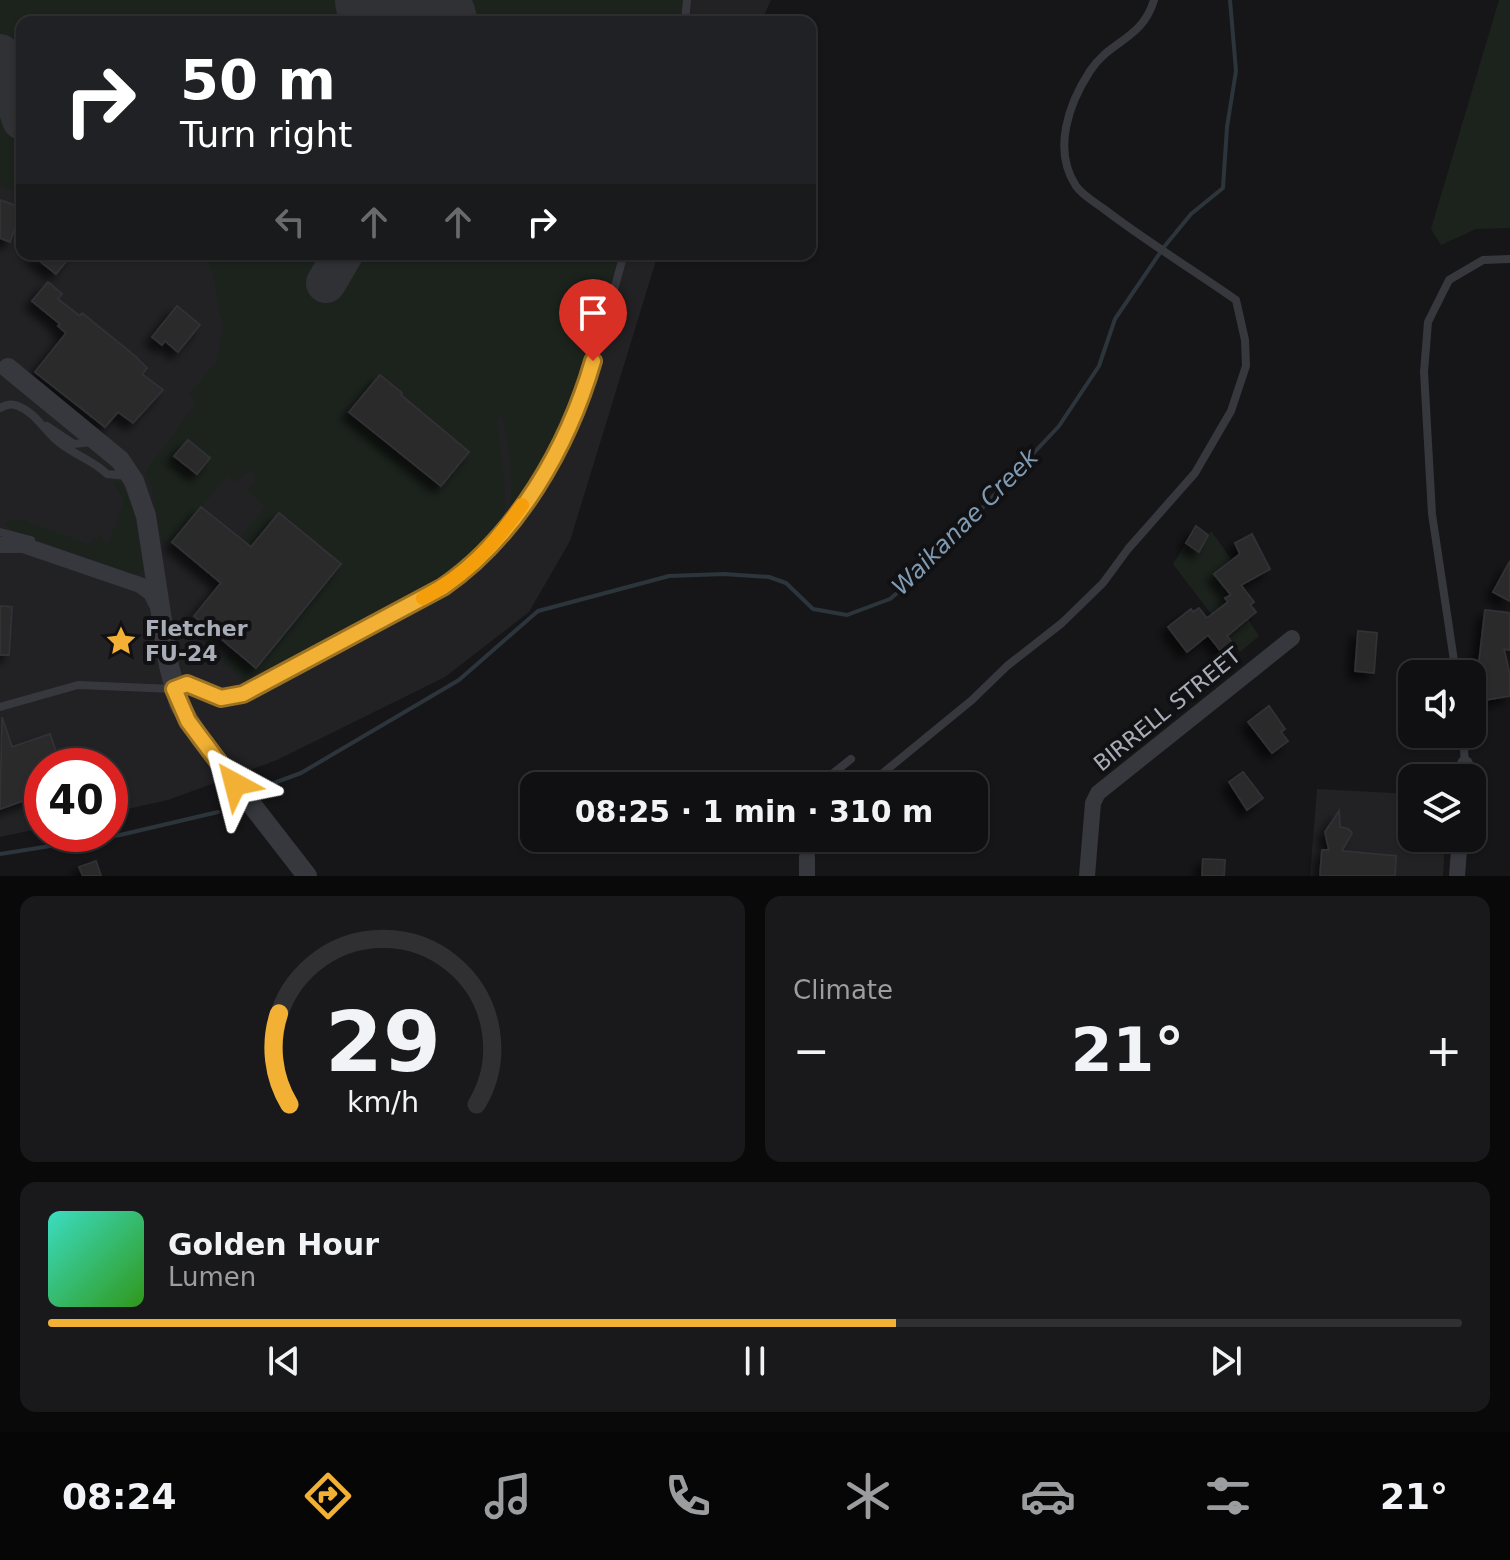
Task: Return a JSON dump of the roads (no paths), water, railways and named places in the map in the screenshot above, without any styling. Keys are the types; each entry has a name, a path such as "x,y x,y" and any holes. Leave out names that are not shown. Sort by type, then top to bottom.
{"street":[{"path":"4,365 120,460 134,481 146,516 174,689 183,712 307,876"},
{"path":"0,545 18,544 79,562 146,588 158,606 163,626"},
{"name":"BIRRELL STREET","path":"1087,876 1093,803 1098,793 1292,638"},
{"path":"1457,876 1459,852"},
{"path":"807,857 807,876"}],"lane":[{"path":"884,772 1062,623 1103,583 1128,549 1195,473 1231,411 1246,366 1245,340 1236,300 1150,245 1076,188 1065,144 1068,114 1088,74 1100,56 1137,31 1154,0"},
{"path":"1454,660 1432,514 1424,372 1428,322 1449,280 1483,260 1510,259"},
{"path":"0,707 78,685 174,689 187,684 221,698 243,694 469,570 501,535 536,486 565,437 585,388 622,260"},
{"path":"0,408 18,405 74,444 101,444"},
{"path":"43,424 55,439 76,455 95,463 112,477 126,475 134,481"},
{"path":"0,532 51,547 79,562"},
{"path":"835,772 851,759"},
{"path":"806,852 807,857"}],"waterway":[{"name":"Waikanae Creek","path":"263,787 301,773 459,680 538,611 669,576 724,574 769,577 786,583 813,609 847,615 890,599 923,571 1059,426 1099,366 1115,319 1164,247 1191,214 1223,188 1227,127 1236,71 1230,0"},
{"name":"Waikanae Creek","path":"0,854 120,835 218,812"}],"place":[{"name":"Fletcher FU-24","path":"121,641"}]}
